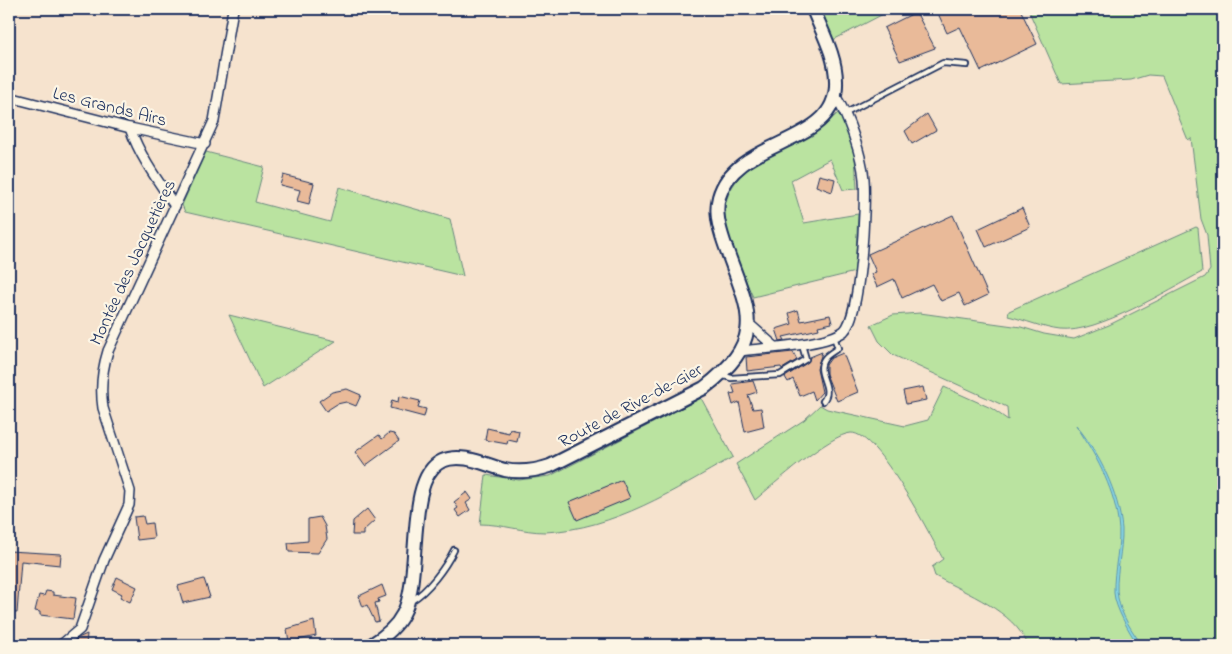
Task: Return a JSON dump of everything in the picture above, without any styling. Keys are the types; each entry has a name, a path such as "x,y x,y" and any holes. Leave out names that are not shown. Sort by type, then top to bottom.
{"main road":[{"path":"813,9 832,56 836,80 836,97"},
{"name":"Route de Rive-de-Gier","path":"371,645 396,625 407,603 413,580 420,494 433,468 442,461 464,458 506,470 523,472 550,466 684,400 721,375 740,351 749,324 742,289 719,225 718,205 722,189 734,171 750,159 807,130 820,121 831,108 836,97"}],"street":[{"name":"Montée des Jacquetières","path":"62,645 80,629 104,560 129,505 130,491 103,408 101,394 103,366 108,351 214,121 221,93 233,9"},
{"name":"Les Grands Airs","path":"9,96 130,128 205,144"},
{"path":"740,351 834,337 849,325 856,302 864,223 864,178 846,113 836,97"},
{"path":"130,128 135,142 175,206"},
{"path":"749,324 774,346"}],"lane":[{"path":"846,113 943,63 967,65"},
{"path":"823,401 828,396 828,390 821,370 824,359 838,348 834,337"},
{"path":"721,375 731,378 780,375 806,359 802,343"},
{"path":"407,603 419,596 449,561 454,550"}],"green space":[{"path":"821,9 893,9 833,40"},
{"path":"1028,9 1223,9 1223,645 1028,645 1012,622 988,604 935,576 932,567 943,559 889,466 862,437 851,433 830,442 802,461 755,500 736,464 804,420 820,405 827,409 905,426 928,420 944,387 991,408 1008,420 1007,407 893,355 879,341 871,325 893,315 920,313 1021,327 1044,334 1074,339 1109,325 1205,277 1210,270 1207,235 1201,219 1191,138 1188,140 1162,76 1148,75 1131,80 1061,84"},
{"path":"838,113 844,115 855,157 857,189 843,190 830,159 791,180 804,223 858,214 855,272 753,297 728,238 725,220 726,203 732,186 746,171 767,156 821,128"},
{"path":"206,152 264,167 255,202 330,222 339,187 450,219 463,276 185,212 182,205"},
{"path":"1196,227 1198,228 1202,272 1132,309 1093,325 1060,330 1008,316 1009,311"},
{"path":"229,315 336,341 263,388"},
{"path":"701,398 733,457 643,506 596,524 545,532 480,524 486,475 519,480 550,476"}],"water":[{"path":"1076,425 1092,448 1107,474 1117,502 1122,529 1117,582 1119,604 1124,617 1142,645 1138,645 1131,634 1115,599 1114,584 1119,529 1116,507 1108,483 1090,447"}],"building":[{"path":"936,9 1020,9 1037,44 981,71 960,27 947,33"},
{"path":"916,12 935,48 900,61 884,28"},
{"path":"927,114 936,130 912,144 905,131"},
{"path":"283,175 314,183 309,204 297,201 300,190 280,185"},
{"path":"819,175 835,179 832,192 816,186"},
{"path":"1022,208 1030,227 986,247 978,229"},
{"path":"953,215 988,295 965,306 959,293 941,301 932,284 902,298 894,279 877,287 871,274 876,272 868,254"},
{"path":"798,310 801,321 830,315 832,323 818,326 819,329 783,337 785,340 780,341 776,329 792,324 789,313"},
{"path":"793,352 797,360 782,369 781,367 747,371 746,357"},
{"path":"822,352 817,369 822,392 815,400 812,391 800,396 793,379 788,382 785,377 808,362 810,357"},
{"path":"843,353 858,392 837,401 826,374 826,365 831,358"},
{"path":"753,381 757,392 748,395 753,409 761,408 764,427 745,432 739,402 733,405 730,394 735,393 732,384"},
{"path":"923,387 926,400 906,404 903,391"},
{"path":"347,389 361,395 356,406 346,402 337,404 326,411 319,401 332,392"},
{"path":"399,396 420,401 418,407 426,409 424,417 390,408 392,400 398,402"},
{"path":"487,428 509,433 510,429 519,431 517,442 508,440 507,444 485,440"},
{"path":"389,433 394,434 399,441 365,466 355,452 379,435 382,439"},
{"path":"622,480 630,498 577,520 569,502"},
{"path":"467,492 472,499 466,503 470,510 460,517 455,510 458,508 454,502"},
{"path":"367,509 375,520 363,531 363,535 352,535 353,521"},
{"path":"143,516 145,524 152,523 154,538 137,540 134,517"},
{"path":"320,517 325,526 327,539 318,553 289,552 288,543 308,541 308,519"},
{"path":"9,551 61,554 60,565 21,561 17,613 9,612"},
{"path":"117,577 137,587 130,602 120,597 122,594 112,589"},
{"path":"204,579 210,597 183,603 178,586"},
{"path":"382,585 386,596 378,599 379,602 375,603 379,621 375,622 367,605 363,607 359,596"},
{"path":"46,591 53,592 53,595 76,598 73,619 40,615 40,612 35,611 39,595 44,596"},
{"path":"314,621 316,636 289,642 287,629"},
{"path":"87,634 86,645 70,645 78,638"}]}
